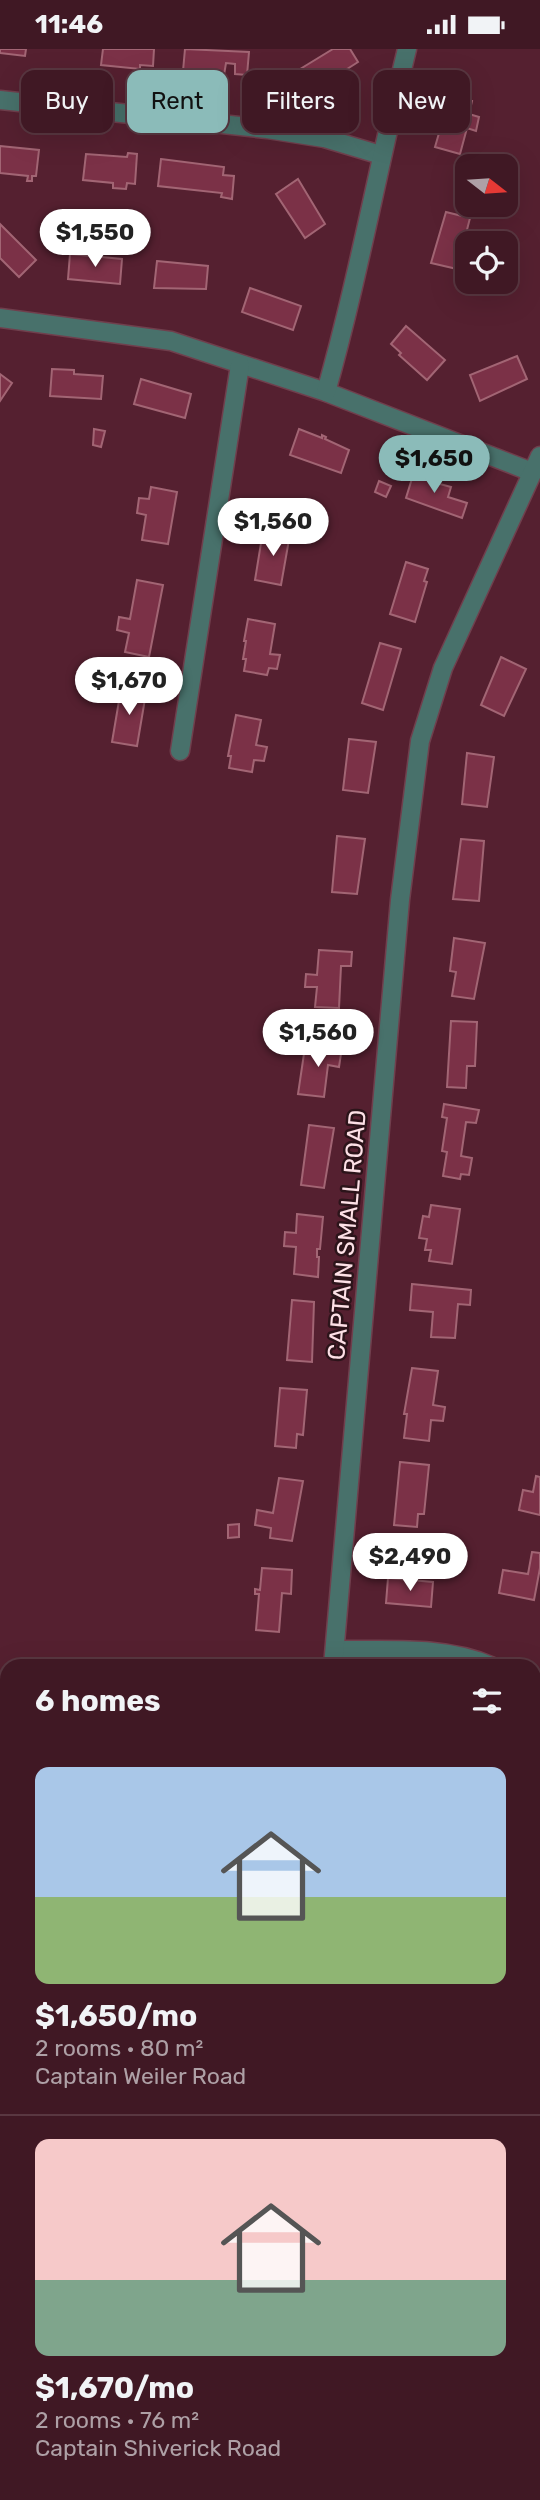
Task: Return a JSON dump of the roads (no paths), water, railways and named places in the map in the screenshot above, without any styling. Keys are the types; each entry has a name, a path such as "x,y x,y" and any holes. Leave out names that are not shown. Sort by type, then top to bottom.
{"street":[{"path":"326,392 359,271 381,155 407,49"},
{"path":"0,100 267,129 324,138 381,155"},
{"path":"0,319 171,341 536,464"},
{"path":"180,751 240,365"},
{"name":"CAPTAIN SMALL ROAD","path":"334,1658 400,900 420,741 443,668 536,464"},
{"path":"334,1658 432,1652 469,1659"}]}
